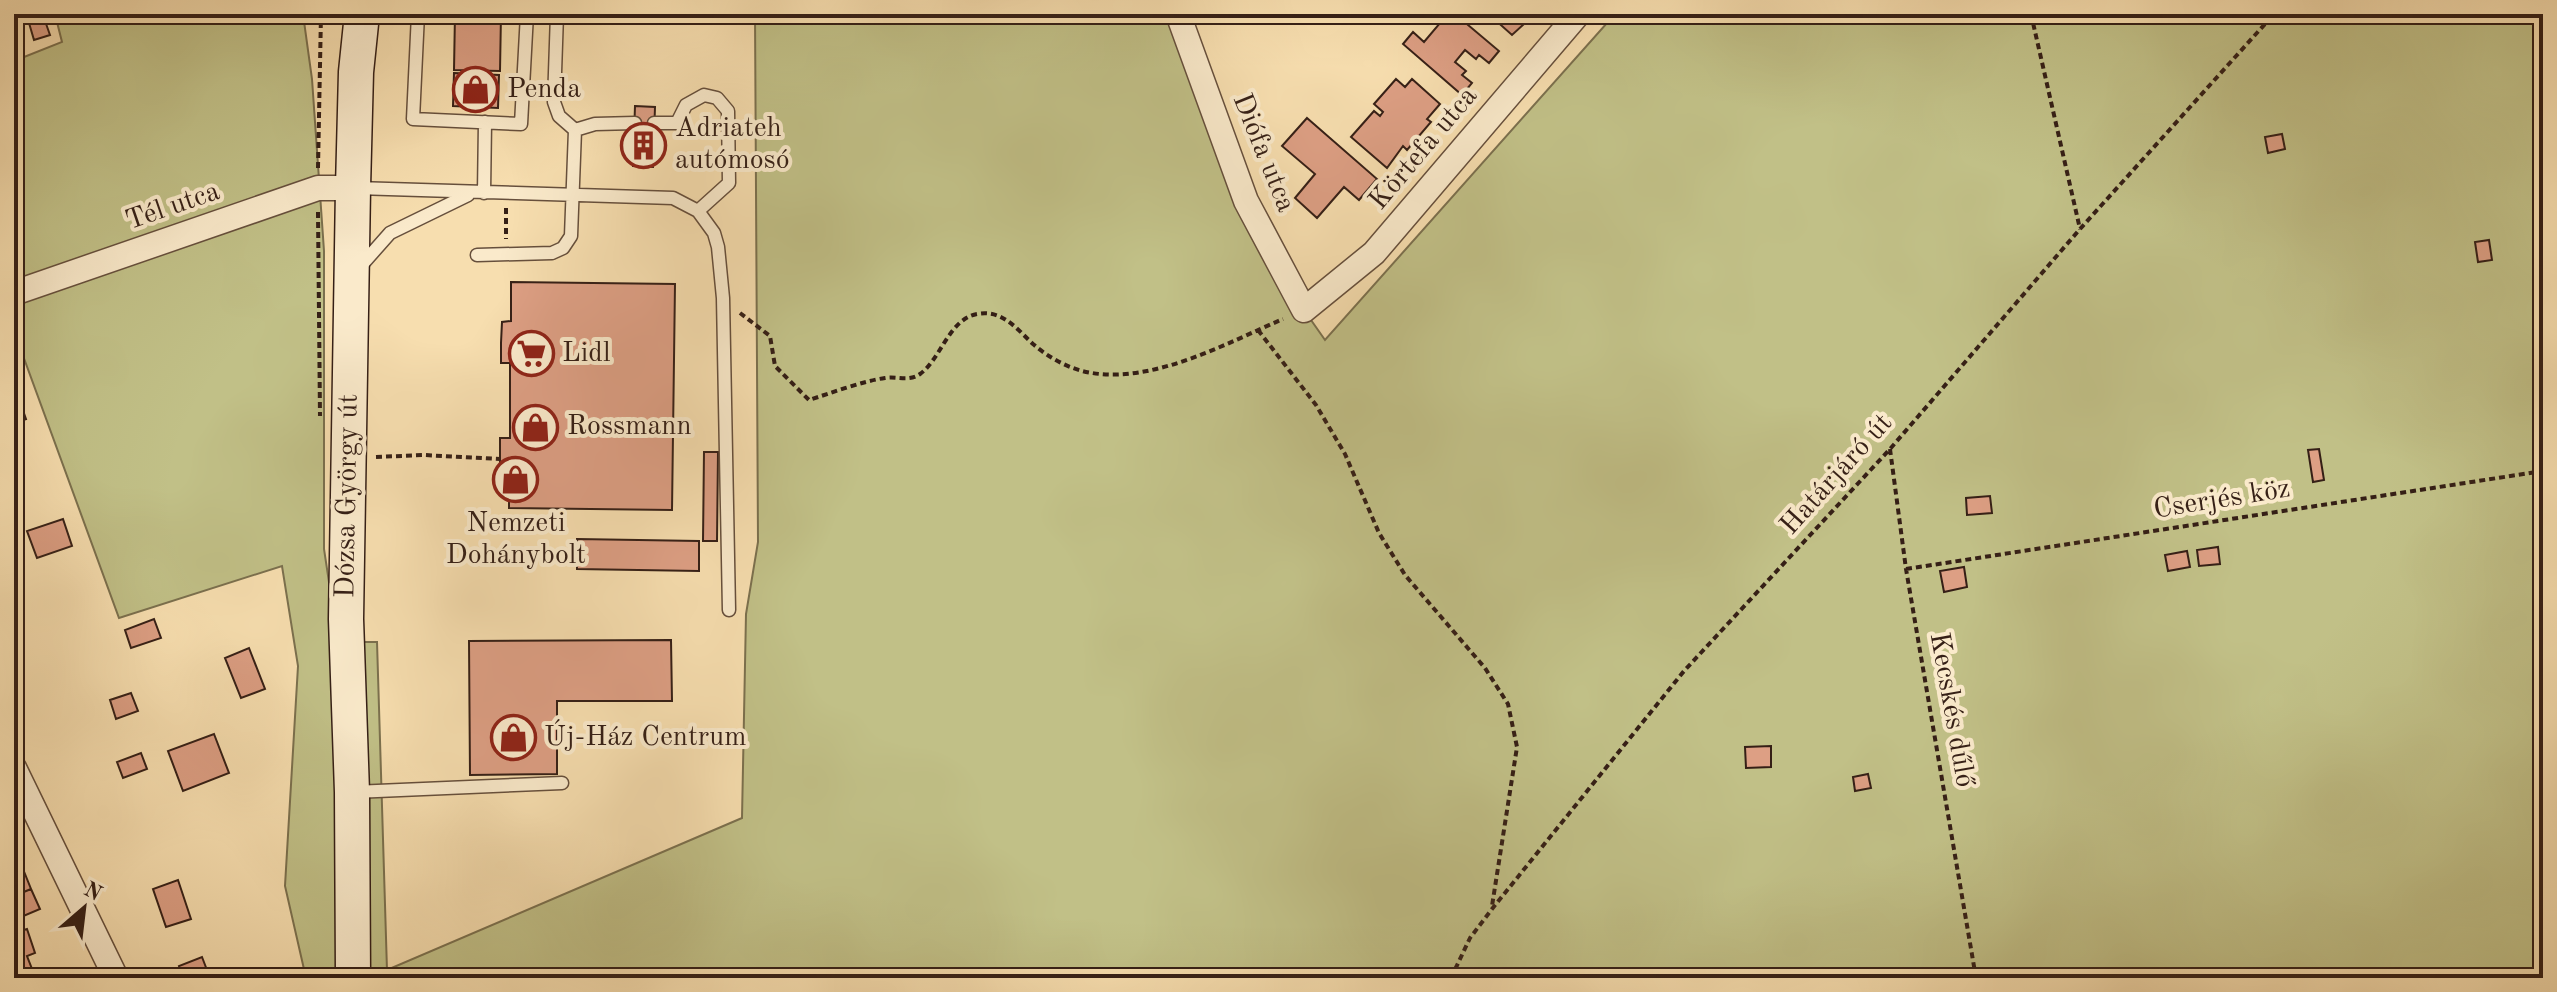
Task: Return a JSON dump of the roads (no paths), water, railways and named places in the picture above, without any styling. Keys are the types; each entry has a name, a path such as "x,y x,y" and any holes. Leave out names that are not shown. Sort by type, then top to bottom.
{"main road":[{"name":"Dózsa György út","path":"353,978 352,792 346,619 356,72 362,14"}],"street":[{"name":"Diófa utca","path":"1178,14 1246,201 1304,310"},
{"name":"Körtefa utca","path":"1304,310 1374,253 1578,14"},
{"name":"Tél utca","path":"14,293 318,188 353,188"},
{"path":"14,768 116,978"}],"lane":[{"path":"418,14 413,119 521,124 527,14"},
{"path":"557,14 554,102 559,116 575,130"},
{"path":"654,123 677,123 686,105 695,98 711,95 724,104 730,119 729,183 698,211"},
{"path":"478,193 485,122"},
{"path":"575,130 595,124 635,123"},
{"path":"477,255 552,253 563,248 571,236 575,130"},
{"path":"353,188 662,196 698,211 714,233 718,247 723,311 729,610"},
{"path":"352,277 390,233 478,193"},
{"path":"352,792 562,783"}],"place":[{"name":"Penda","path":"476,90"},
{"name":"Adriateh autómosó","path":"644,145"},
{"name":"Lidl","path":"531,354"},
{"name":"Rossmann","path":"536,427"},
{"name":"Nemzeti Dohánybolt","path":"516,480"},
{"name":"Új-Ház Centrum","path":"513,738"}]}
